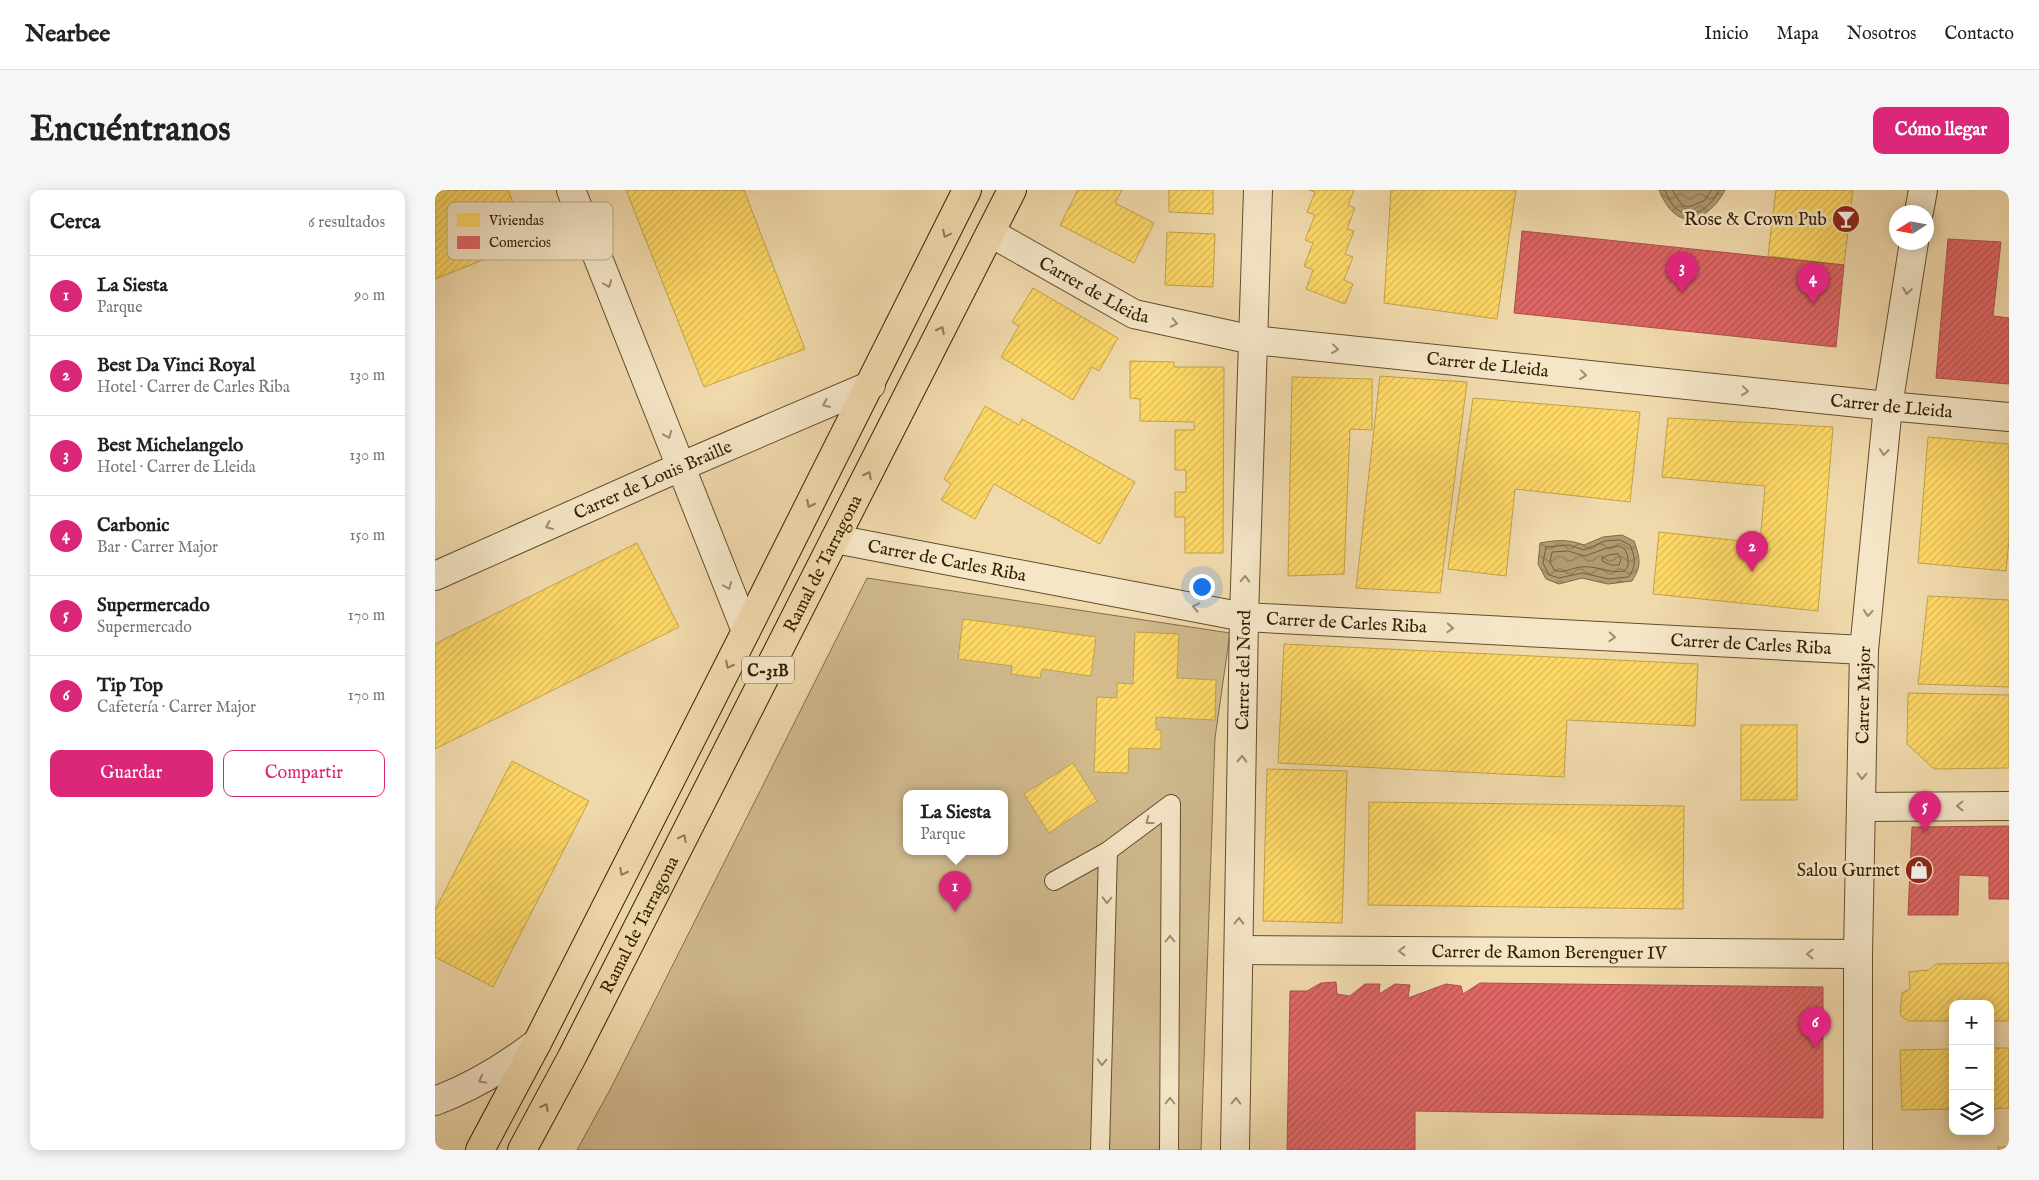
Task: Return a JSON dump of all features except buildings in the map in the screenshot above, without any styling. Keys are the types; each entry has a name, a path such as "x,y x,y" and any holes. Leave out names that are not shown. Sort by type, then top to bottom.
{"main road":[{"name":"Ramal de Tarragona","path":"480,1150 537,1043 871,385 967,190"},
{"name":"Ramal de Tarragona","path":"522,1150 581,1040 1012,190"}],"street":[{"path":"571,190 576,202"},
{"name":"Carrer del Nord","path":"1235,1150 1244,616 1258,190"},
{"path":"1920,205 1923,190"},
{"name":"Carrer de Lleida","path":"991,233 1134,314 1253,340 2009,417"},
{"name":"Carrer Major","path":"1858,1150 1858,954 1864,650 1888,406 1913,250"},
{"path":"599,260 746,631"},
{"name":"Carrer de Louis Braille","path":"435,576 680,467 871,385"},
{"name":"Carrer de Carles Riba","path":"835,539 1244,616 1864,650"},
{"path":"1861,807 2009,806"},
{"name":"Carrer de Ramon Berenguer IV","path":"1239,950 1858,954"},
{"path":"435,1101 463,1091 504,1068 537,1043"}],"lane":[{"path":"1054,881 1108,851 1171,804 1169,1150"},
{"path":"1100,1150 1108,851"}],"shaded area":[{"path":"867,578 1230,633 1215,738 1201,1150 577,1150 612,1086"}],"water":[{"path":"1659,190 1725,190 1716,203 1704,214 1689,219 1681,218 1674,213 1665,203"},
{"path":"1622,535 1634,541 1638,552 1639,566 1632,581 1608,584 1582,578 1559,584 1546,579 1538,564 1540,543 1562,541 1584,545 1603,537"}],"place":[{"name":"Rose & Crown Pub","path":"1846,219"},
{"name":"Best Michelangelo","path":"1682,293"},
{"name":"Carbonic","path":"1813,304"},
{"name":"Best Da Vinci Royal","path":"1752,572"},
{"name":"Supermercado","path":"1925,832"},
{"name":"Salou Gurmet","path":"1919,870"},
{"name":"La Siesta","path":"955,912"},
{"name":"Tip Top","path":"1815,1048"}]}
